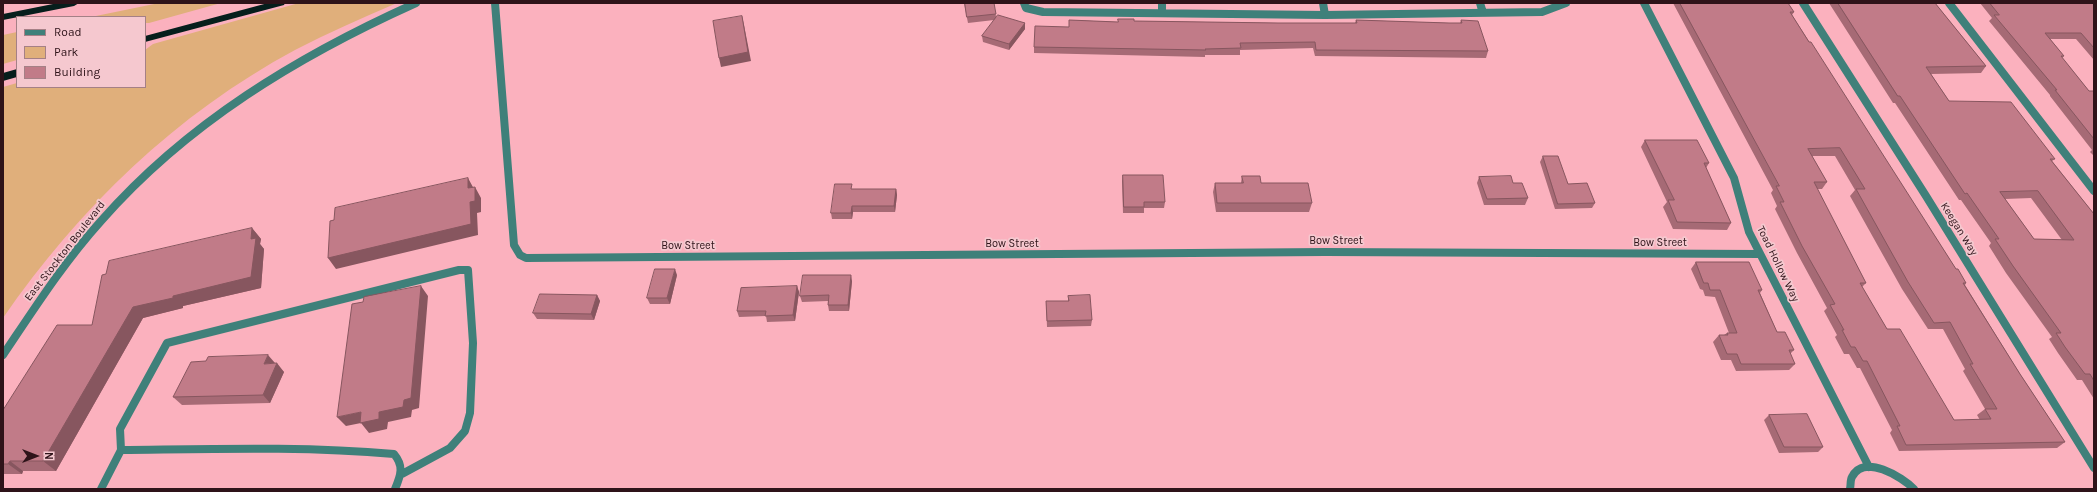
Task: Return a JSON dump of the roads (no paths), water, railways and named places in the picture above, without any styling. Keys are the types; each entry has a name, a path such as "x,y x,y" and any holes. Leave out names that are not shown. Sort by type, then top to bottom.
{"highway":[{"path":"3,17 74,3"},
{"path":"146,39 280,3"},
{"path":"3,77 16,73"}],"street":[{"name":"East Stockton Boulevard","path":"3,355 79,247 116,203 162,159 210,119 255,86 337,39 416,3"},
{"name":"Bow Street","path":"495,3 514,245 520,255 526,258 1325,252 1760,254"},
{"path":"1024,3 1026,8 1043,12 1325,15 1542,12 1566,3"},
{"path":"1162,3 1162,13"},
{"path":"1323,3 1325,15"},
{"path":"1480,3 1483,13"},
{"name":"Toad Hollow Way","path":"1644,3 1734,178 1749,232 1869,467"},
{"name":"Keegan Way","path":"1803,3 1926,196 2094,468"},
{"path":"1949,3 2094,191"},
{"path":"101,489 121,450 120,429 167,344 459,270 468,270 473,344 470,413 465,431 450,448 402,474"},
{"path":"121,450 260,449 367,451 394,454 401,462 402,474 396,489"},
{"path":"1850,489 1850,479 1858,470 1869,467 1887,470 1902,477 1914,489"}]}
